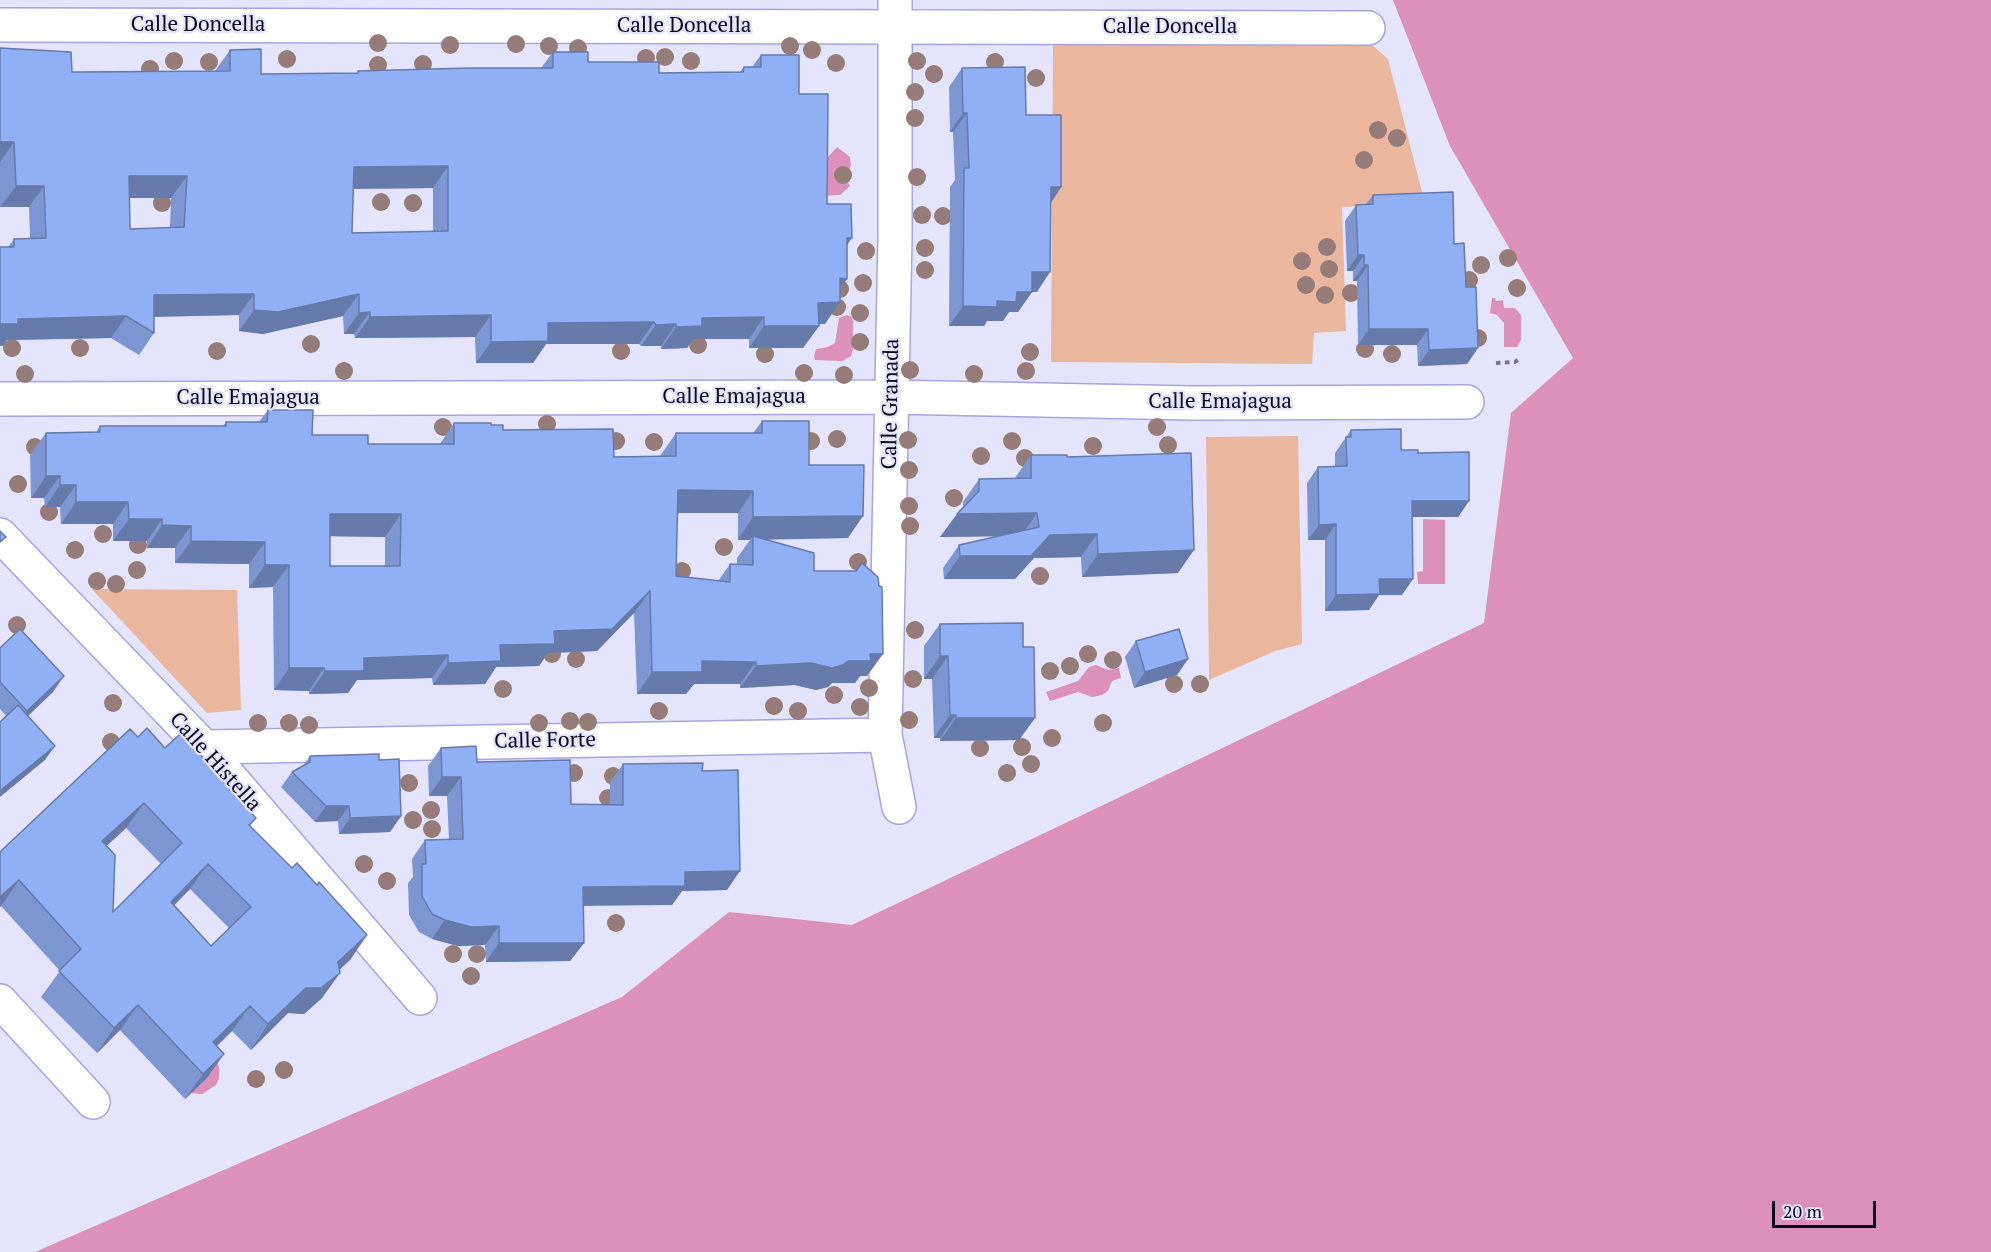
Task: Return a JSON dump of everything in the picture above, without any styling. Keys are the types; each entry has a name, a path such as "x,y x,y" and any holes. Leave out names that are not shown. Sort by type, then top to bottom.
{"street":[{"name":"Calle Doncella","path":"0,25 895,13 1368,27"},
{"name":"Calle Granada","path":"895,13 895,237 885,735 899,807"},
{"name":"Calle Emajagua","path":"0,399 891,397 1193,403 1467,402"},
{"name":"Calle Histella","path":"0,535 204,747 420,998"},
{"name":"Calle Forte","path":"204,747 885,735"},
{"path":"0,1001 93,1102"}],"path":[{"path":"1496,363 1515,362 1520,358"}],"shaded area":[{"path":"1393,0 1991,0 1991,1252 35,1252 622,997 729,912 852,925 1484,623 1511,413 1573,358 1450,146"},
{"path":"1053,44 1372,45 1388,59 1425,204 1342,207 1346,331 1314,333 1312,364 1051,362"},
{"path":"837,147 850,157 851,166 847,172 847,181 850,186 840,195 820,196 819,167"},
{"path":"1492,298 1496,301 1503,300 1504,308 1515,308 1521,315 1521,340 1517,347 1504,347 1504,323 1497,315 1490,313"},
{"path":"847,315 852,317 853,321 851,356 843,361 815,360 816,349 835,343 839,318"},
{"path":"1298,436 1302,644 1275,651 1209,680 1206,437"},
{"path":"1423,519 1445,520 1445,584 1418,584 1417,572 1423,571"},
{"path":"92,589 237,590 241,710 207,713"},
{"path":"1096,665 1108,670 1119,668 1121,678 1112,681 1108,691 1102,695 1092,697 1078,692 1050,701 1046,692 1078,681 1089,667"},
{"path":"214,1053 219,1067 219,1079 216,1085 202,1094 189,1093 182,1087"}],"building":[{"path":"0,48 71,52 72,72 230,71 230,50 261,49 261,74 553,68 553,52 588,52 588,62 659,62 659,73 743,72 744,67 761,67 761,55 799,55 799,94 828,94 827,204 851,204 852,238 847,238 847,279 840,278 840,302 818,303 819,326 764,326 764,317 702,318 702,326 676,327 676,324 656,325 654,322 548,323 548,341 491,342 491,315 370,317 370,312 359,313 359,294 278,312 254,310 254,294 154,295 154,333 126,316 18,319 18,324 0,324 0,247 14,247 14,239 46,238 44,186 16,186 14,142 0,142","holes":["448,166 448,231 352,233 354,167","129,176 187,176 184,227 130,229"]},
{"path":"1025,67 1026,115 1061,115 1061,187 1051,187 1050,272 1032,272 1032,292 1017,292 1016,302 997,301 997,307 963,306 964,168 969,168 967,113 963,113 962,68"},
{"path":"1453,192 1454,244 1464,243 1466,287 1476,287 1478,348 1429,350 1428,329 1369,329 1368,265 1364,265 1364,255 1358,255 1356,205 1373,204 1373,195"},
{"path":"268,410 313,410 312,435 368,435 368,444 454,444 454,423 491,423 491,425 503,425 503,430 613,429 614,457 676,456 676,433 762,433 762,421 809,421 809,465 864,465 863,516 753,517 753,491 678,490 676,576 730,582 730,564 753,565 753,536 814,553 814,571 856,571 862,563 878,577 879,586 882,587 883,654 870,654 871,661 848,661 832,668 811,663 756,666 756,662 702,661 702,672 652,672 650,591 612,629 554,631 555,644 500,645 501,661 448,663 448,655 364,658 364,671 289,668 289,565 265,565 265,542 191,541 191,526 162,525 162,519 129,519 128,502 76,502 76,485 60,485 60,476 46,476 46,433 100,432 100,426 226,426 226,422 267,422","holes":["330,514 401,514 400,566 330,566"]},
{"path":"1401,429 1401,450 1418,450 1418,453 1469,452 1469,501 1412,501 1413,579 1379,579 1380,594 1336,595 1336,524 1319,525 1318,467 1347,466 1346,437 1351,437 1351,430"},
{"path":"1191,453 1194,550 1098,554 1097,534 1050,535 1031,556 960,556 959,545 1039,527 1037,513 957,514 979,491 979,479 1031,478 1031,455 1067,455 1067,457"},
{"path":"0,531 6,537 0,542"},
{"path":"1023,623 1023,647 1034,647 1035,718 956,718 956,715 950,715 948,656 940,656 940,624"},
{"path":"20,629 64,676 27,711 0,682 0,648"},
{"path":"1179,629 1188,659 1145,672 1136,641"},
{"path":"18,705 55,746 0,791 0,722"},
{"path":"147,728 165,748 180,734 233,788 230,790 256,818 249,825 292,868 297,863 317,885 319,882 367,935 338,962 340,973 321,988 306,988 268,1024 250,1006 213,1042 224,1054 203,1074 138,1005 114,1028 59,971 81,949 19,880 0,897 0,852 130,729 138,737","holes":["144,803 182,843 113,912 115,855 102,841","208,864 251,907 211,946 171,902"]},
{"path":"476,746 477,762 570,760 571,804 623,805 623,764 703,763 702,771 738,770 740,871 685,872 685,886 583,887 584,943 499,943 499,926 471,927 432,914 422,896 422,864 426,864 425,840 463,839 461,777 442,777 441,748"},
{"path":"379,754 379,760 399,759 401,816 350,818 349,806 326,806 292,772 310,762 310,756"}]}
